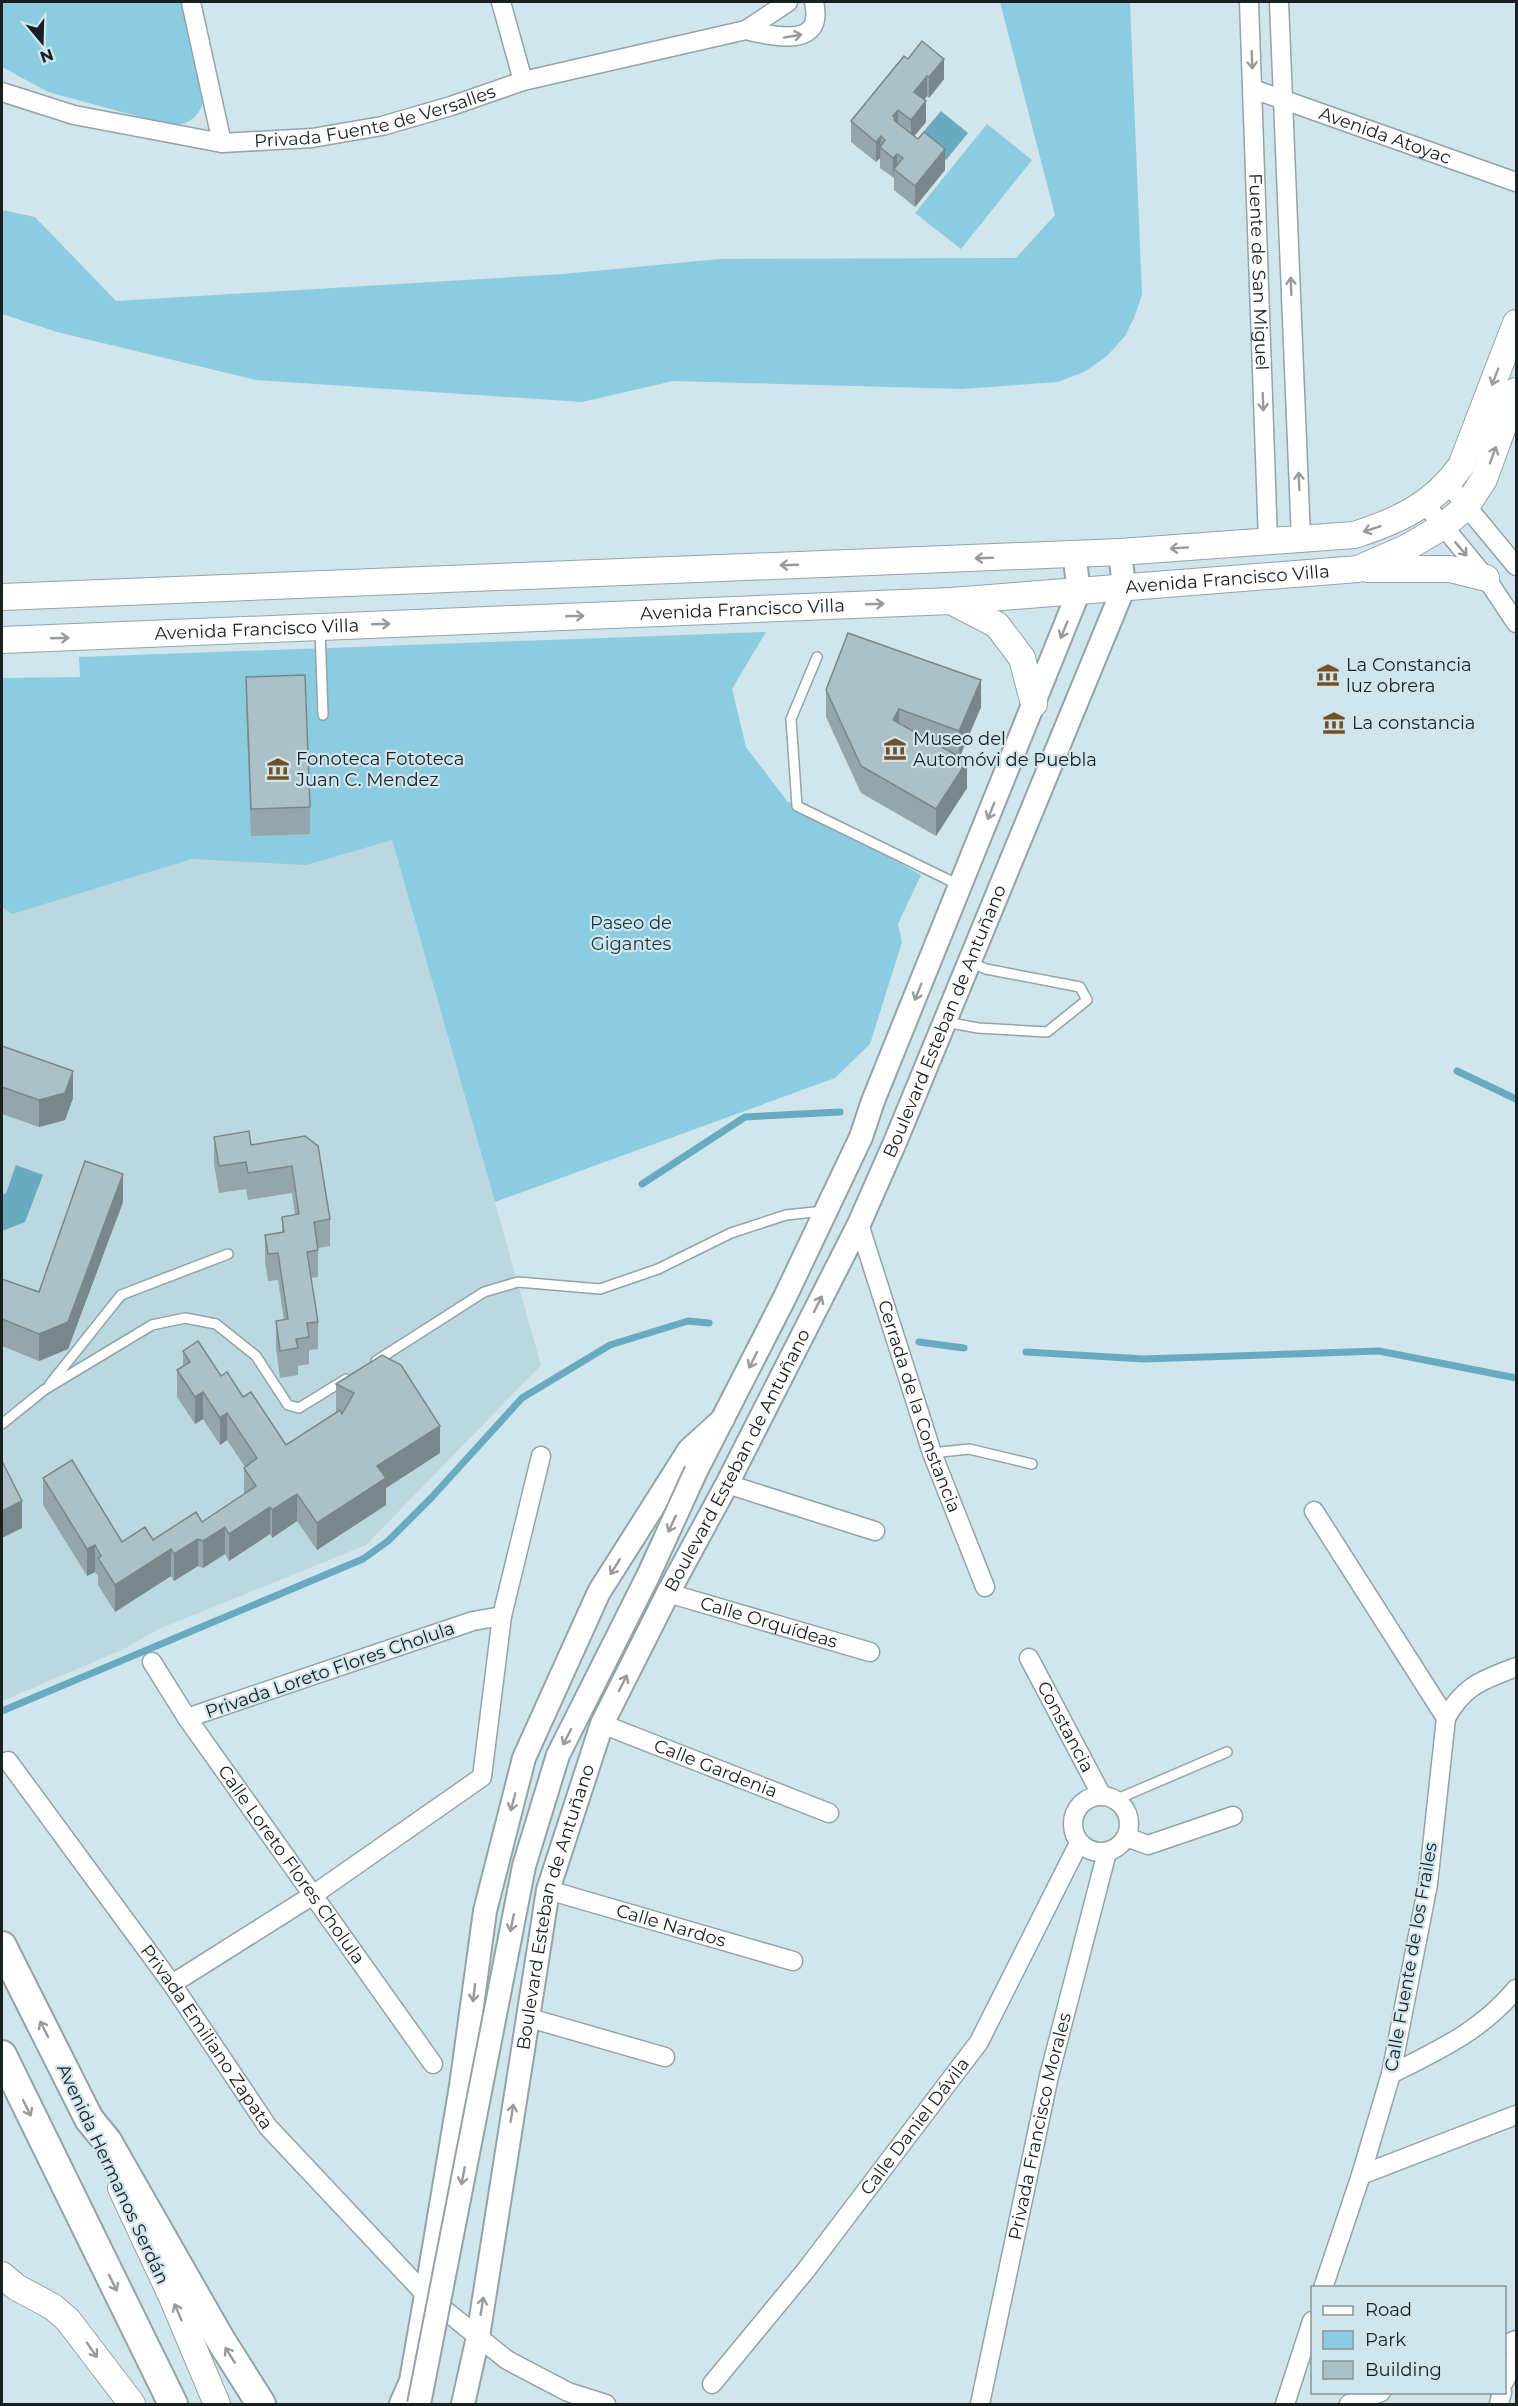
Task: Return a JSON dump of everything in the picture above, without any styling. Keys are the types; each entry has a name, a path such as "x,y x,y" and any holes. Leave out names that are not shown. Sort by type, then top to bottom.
{"main road":[{"path":"1448,484 1461,466 1516,323"},
{"path":"1466,507 1484,479 1516,391"},
{"name":"Avenida Francisco Villa","path":"2,597 1120,552 1354,535 1391,523 1425,504 1448,484"},
{"name":"Avenida Francisco Villa","path":"2,640 951,601 1358,569 1406,548 1442,527 1466,507"},
{"path":"1358,569 1450,569 1486,578"},
{"path":"951,601 997,625 1022,658 1034,704"},
{"name":"Avenida Hermanos Serdán","path":"2,1946 89,2119 171,2297 217,2404"},
{"path":"2,2055 173,2404"},
{"path":"89,2119 107,2140 153,2225 255,2395"},
{"path":"6,2284 53,2307 68,2320 132,2404"}],"street":[{"path":"191,2 222,143"},
{"path":"501,2 523,81"},
{"name":"Privada Fuente de Versalles","path":"2,93 74,115 222,143 312,138 382,126 451,106 523,81 746,30 788,2"},
{"name":"Privada Fuente de Versalles","path":"746,30 783,38 802,36 812,27 816,10 814,2"},
{"name":"Fuente de San Miguel","path":"1249,2 1268,541"},
{"name":"Fuente de San Miguel","path":"1279,2 1301,539"},
{"name":"Avenida Atoyac","path":"1253,89 1516,182"},
{"path":"1448,484 1516,566"},
{"path":"1425,504 1486,578 1516,623"},
{"name":"Boulevard Esteban de Antuñano","path":"463,2404 477,2337 526,2017 548,1890 602,1724 859,1224 896,1140 1124,587 1120,552"},
{"name":"Boulevard Esteban de Antuñano","path":"419,2404 524,1866 558,1755 648,1576 696,1471 785,1297 861,1137 873,1101 1079,591 1074,554"},
{"name":"Cerrada de la Constancia","path":"859,1224 932,1453 985,1587"},
{"path":"401,2404 411,2381 426,2295 461,2086 485,1911 524,1758 599,1592 689,1450 723,1419"},
{"path":"172,1984 313,1895 482,1777 502,1616 541,1456"},
{"path":"727,1484 875,1531"},
{"path":"1314,1510 1446,1718 1454,1703 1466,1690 1516,1667"},
{"name":"Calle Orquídeas","path":"668,1593 870,1652"},
{"name":"Privada Loreto Flores Cholula","path":"187,1718 473,1621 502,1616"},
{"name":"Constancia","path":"1029,1658 1108,1798"},
{"name":"Calle Loreto Flores Cholula","path":"152,1662 187,1718 434,2064"},
{"name":"Calle Fuente de los Frailes","path":"1324,2286 1361,2175 1390,2074 1428,1884 1446,1718"},
{"name":"Calle Gardenia","path":"602,1724 829,1813"},
{"name":"Privada Emiliano Zapata","path":"8,1761 172,1984 268,2127 426,2295 477,2337 507,2360 568,2392 606,2404"},
{"path":"1091,1798 1108,1798 1125,1810 1129,1823 1126,1837 1118,1846 1107,1852 1088,1849 1079,1843 1074,1833 1072,1823 1075,1812 1082,1803 1091,1798"},
{"path":"1126,1837 1148,1845 1233,1816"},
{"name":"Calle Daniel Dávila","path":"712,2384 806,2270 979,2042 1079,1843"},
{"name":"Privada Francisco Morales","path":"980,2404 1049,2076 1107,1852"},
{"name":"Calle Nardos","path":"548,1890 793,1961"},
{"path":"1390,2074 1464,2036 1498,2010 1516,1989"},
{"path":"526,2017 665,2057"},
{"path":"1361,2175 1516,2115"},
{"path":"1285,2404 1311,2324"},
{"path":"1506,2378 1516,2356"},
{"path":"1349,2404 1376,2394"},
{"path":"255,2395 276,2404"}],"lane":[{"path":"320,627 323,715"},
{"path":"817,657 791,719 797,806 961,886"},
{"path":"945,1021 978,1028 1047,1032 1087,1000 1080,987 986,969 969,962"},
{"path":"367,1366 484,1292 518,1282 600,1289 658,1269 731,1233 786,1215 826,1211"},
{"path":"44,1390 121,1295 228,1254"},
{"path":"2,1424 44,1390 152,1326 186,1318 216,1324 256,1356 288,1405 299,1408 357,1372"},
{"path":"932,1453 969,1449 1032,1464"},
{"path":"1108,1798 1227,1752"}],"shaded area":[{"path":"941,111 968,133 946,160 919,137"},
{"path":"392,840 541,1365 366,1545 159,1629 124,1649 2,1701 2,907 192,859"},
{"path":"16,1165 43,1175 25,1222 2,1231 2,1195 6,1193"}],"green space":[{"path":"2,2 185,2 204,100 199,111 187,122 170,125 48,92 2,67"},
{"path":"1000,2 1130,2 1142,295 1125,336 1107,356 1086,371 1058,382 962,389 673,381 582,402 256,380 57,332 2,314 2,210 35,217 116,301 563,274 720,259 1016,258 1055,215"},
{"path":"987,124 1032,160 961,249 915,213"},
{"name":"Paseo de Gigantes","path":"766,632 732,689 746,747 787,801 921,875 898,924 902,942 870,1044 835,1078 495,1202 392,840 306,865 192,859 12,914 2,907 2,678 80,677 79,657"}],"building":[{"path":"922,41 944,59 914,92 926,101 911,120 898,110 893,116 894,120 918,139 924,132 945,149 915,186 894,169 903,158 897,154 893,158 880,147 885,140 881,136 876,142 851,121 904,56 908,59"},
{"path":"848,633 981,680 959,731 899,709 893,720 967,761 936,809 861,766 826,690"},
{"name":"Fonoteca Fototeca Juan C. Mendez","path":"305,675 310,807 251,809 246,677"},
{"path":"2,1046 73,1071 65,1093 39,1100 2,1087"},
{"path":"249,1131 251,1145 305,1136 318,1146 330,1219 314,1222 318,1250 307,1252 318,1322 307,1323 309,1337 296,1339 298,1348 280,1351 276,1321 288,1319 278,1253 268,1254 265,1235 284,1232 282,1217 299,1214 292,1166 248,1173 246,1162 219,1166 214,1137"},
{"path":"85,1161 123,1174 68,1322 39,1334 2,1319 2,1279 39,1292"},
{"path":"198,1341 221,1376 227,1372 243,1397 251,1392 286,1445 340,1410 342,1414 354,1393 336,1384 382,1355 401,1365 440,1426 377,1466 386,1478 317,1523 297,1494 272,1510 270,1507 229,1534 225,1527 203,1541 198,1539 174,1554 171,1549 115,1585 98,1558 101,1556 95,1545 87,1549 43,1478 72,1460 122,1542 145,1527 153,1540 196,1512 202,1522 256,1486 244,1468 257,1458 227,1413 220,1418 203,1392 195,1397 177,1370 190,1362 183,1351"},
{"path":"2,1461 22,1501 2,1511"}],"waterway":[{"path":"1457,1071 1516,1099"},
{"path":"642,1184 745,1117 840,1112"},
{"path":"2,1711 363,1559 388,1541 432,1497 522,1398 610,1345 688,1321 709,1323"},
{"path":"919,1342 964,1348"},
{"path":"1026,1352 1144,1359 1379,1351 1516,1378"}],"place":[{"name":"La Constancia luz obrera","path":"1328,675"},
{"name":"La constancia","path":"1334,723"},
{"name":"Museo del Automóvi de Puebla","path":"895,749"},
{"name":"Fonoteca Fototeca Juan C. Mendez","path":"278,769"}]}
